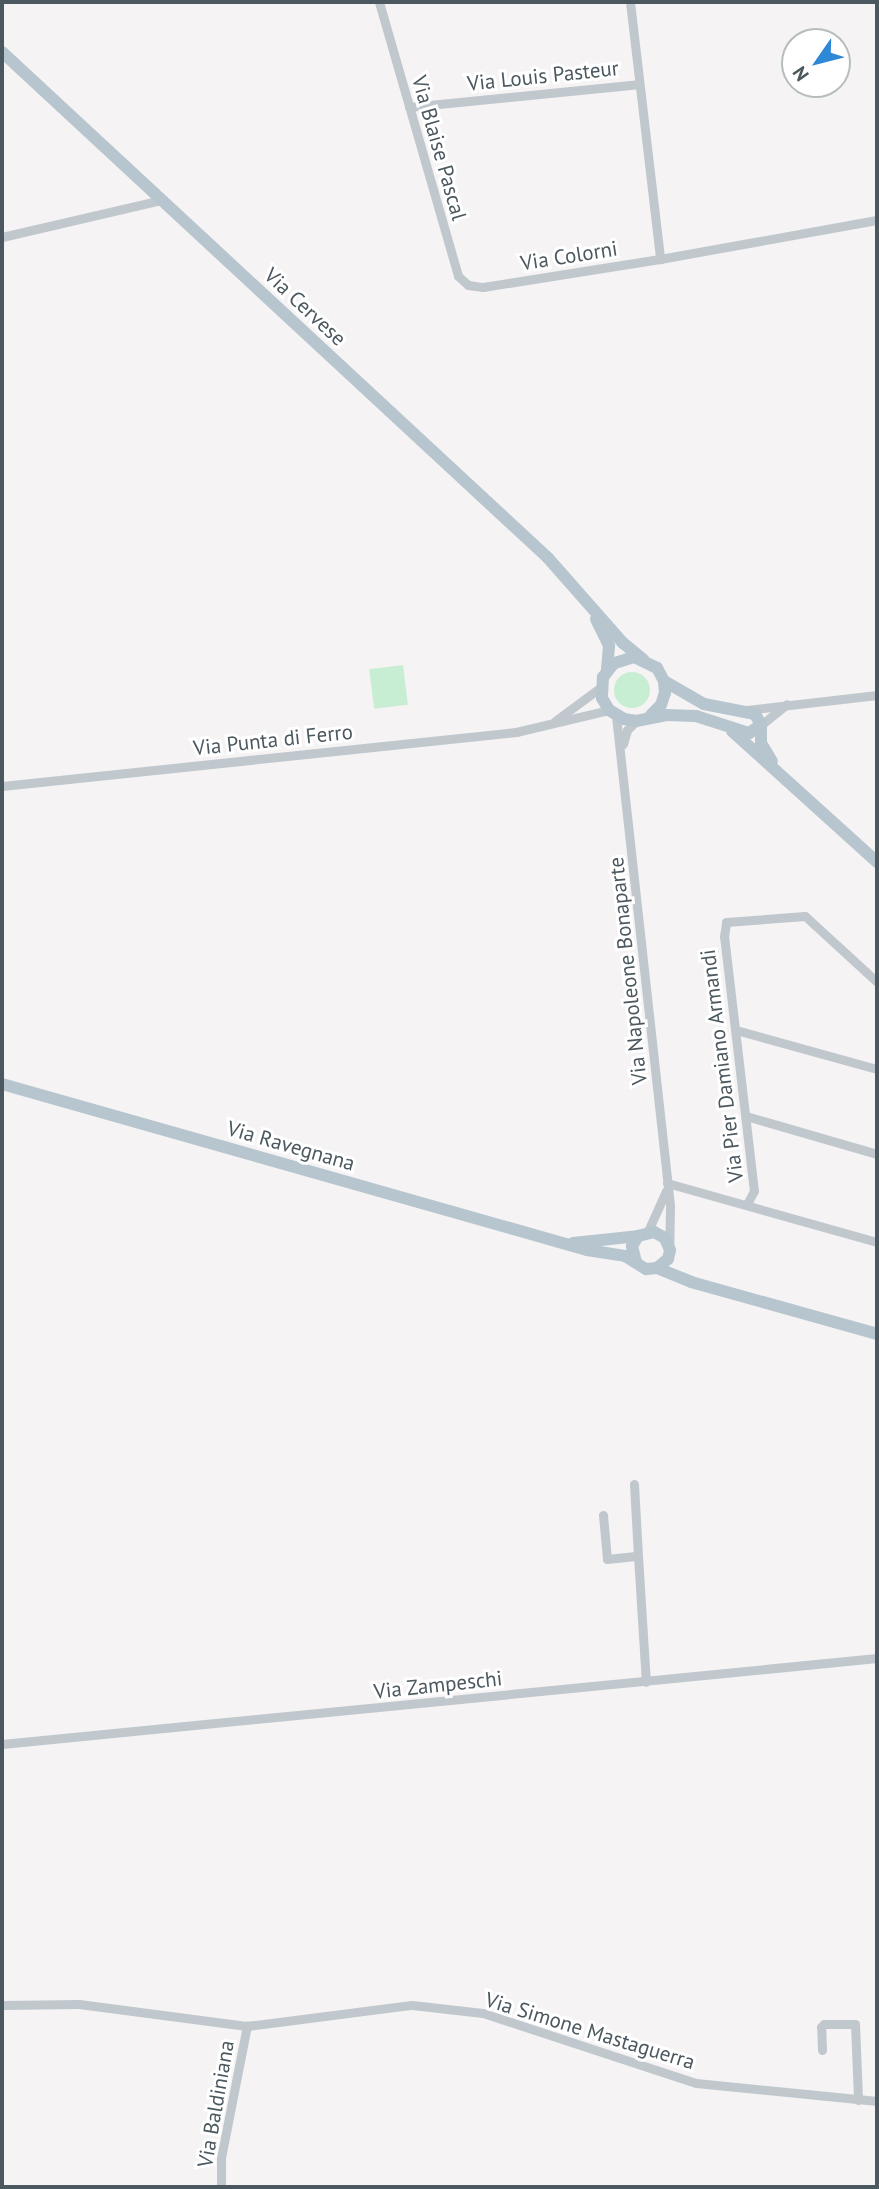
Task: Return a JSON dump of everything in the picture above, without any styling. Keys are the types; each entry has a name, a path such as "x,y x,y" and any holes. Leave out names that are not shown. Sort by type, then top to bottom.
{"main road":[{"name":"Via Cervese","path":"2,52 548,558 624,643 657,668 664,681 704,704 747,710"},
{"name":"Via Cervese","path":"579,592 609,646 607,669 601,687"},
{"path":"607,669 624,658 643,659"},
{"path":"651,715 663,699 664,681"},
{"path":"601,687 602,698 613,713 636,721 651,715 696,716 749,733 761,725"},
{"path":"747,710 755,715 761,725 764,748 780,773"},
{"path":"730,728 877,862"},
{"name":"Via Ravegnana","path":"2,1084 587,1250 625,1255 636,1262"},
{"path":"691,1282 660,1234 643,1234 632,1246 636,1262 646,1269 657,1268 691,1282 877,1334"},
{"name":"Via Ravegnana","path":"569,1243 643,1234"},
{"path":"657,1268 669,1250"}],"street":[{"name":"Via Blaise Pascal","path":"379,2 458,276 468,285 483,287"},
{"path":"630,2 660,259"},
{"name":"Via Louis Pasteur","path":"410,107 638,84"},
{"path":"2,237 161,200"},
{"name":"Via Colorni","path":"483,287 877,220"},
{"name":"Via Punta di Ferro","path":"547,726 601,687"},
{"path":"747,710 789,703 877,695"},
{"path":"761,725 789,703"},
{"name":"Via Punta di Ferro","path":"2,786 516,732 613,713"},
{"name":"Via Napoleone Bonaparte","path":"613,713 622,749 672,1226 669,1250"},
{"path":"622,749 627,730 636,721"},
{"name":"Via Pier Damiano Armandi","path":"747,1204 754,1191 724,937 726,922 805,916 877,982"},
{"path":"736,1030 877,1069"},
{"path":"746,1116 875,1154 877,1142"},
{"path":"643,1234 667,1186 747,1204 877,1242"},
{"path":"634,1484 646,1682"},
{"path":"603,1515 607,1559 638,1556"},
{"name":"Via Zampeschi","path":"2,1744 877,1658"},
{"name":"Via Simone Mastaguerra","path":"2,2005 79,2004 247,2026 412,2005 483,2013 696,2083 877,2101"},
{"path":"822,2050 821,2027 824,2024 855,2024 858,2100"},
{"name":"Via Baldiniana","path":"221,2187 221,2158 247,2026"}],"green space":[{"path":"403,665 408,705 374,709 369,669"},
{"path":"632,672 645,677 650,690 645,703 632,708 619,703 614,690 619,677"}]}
